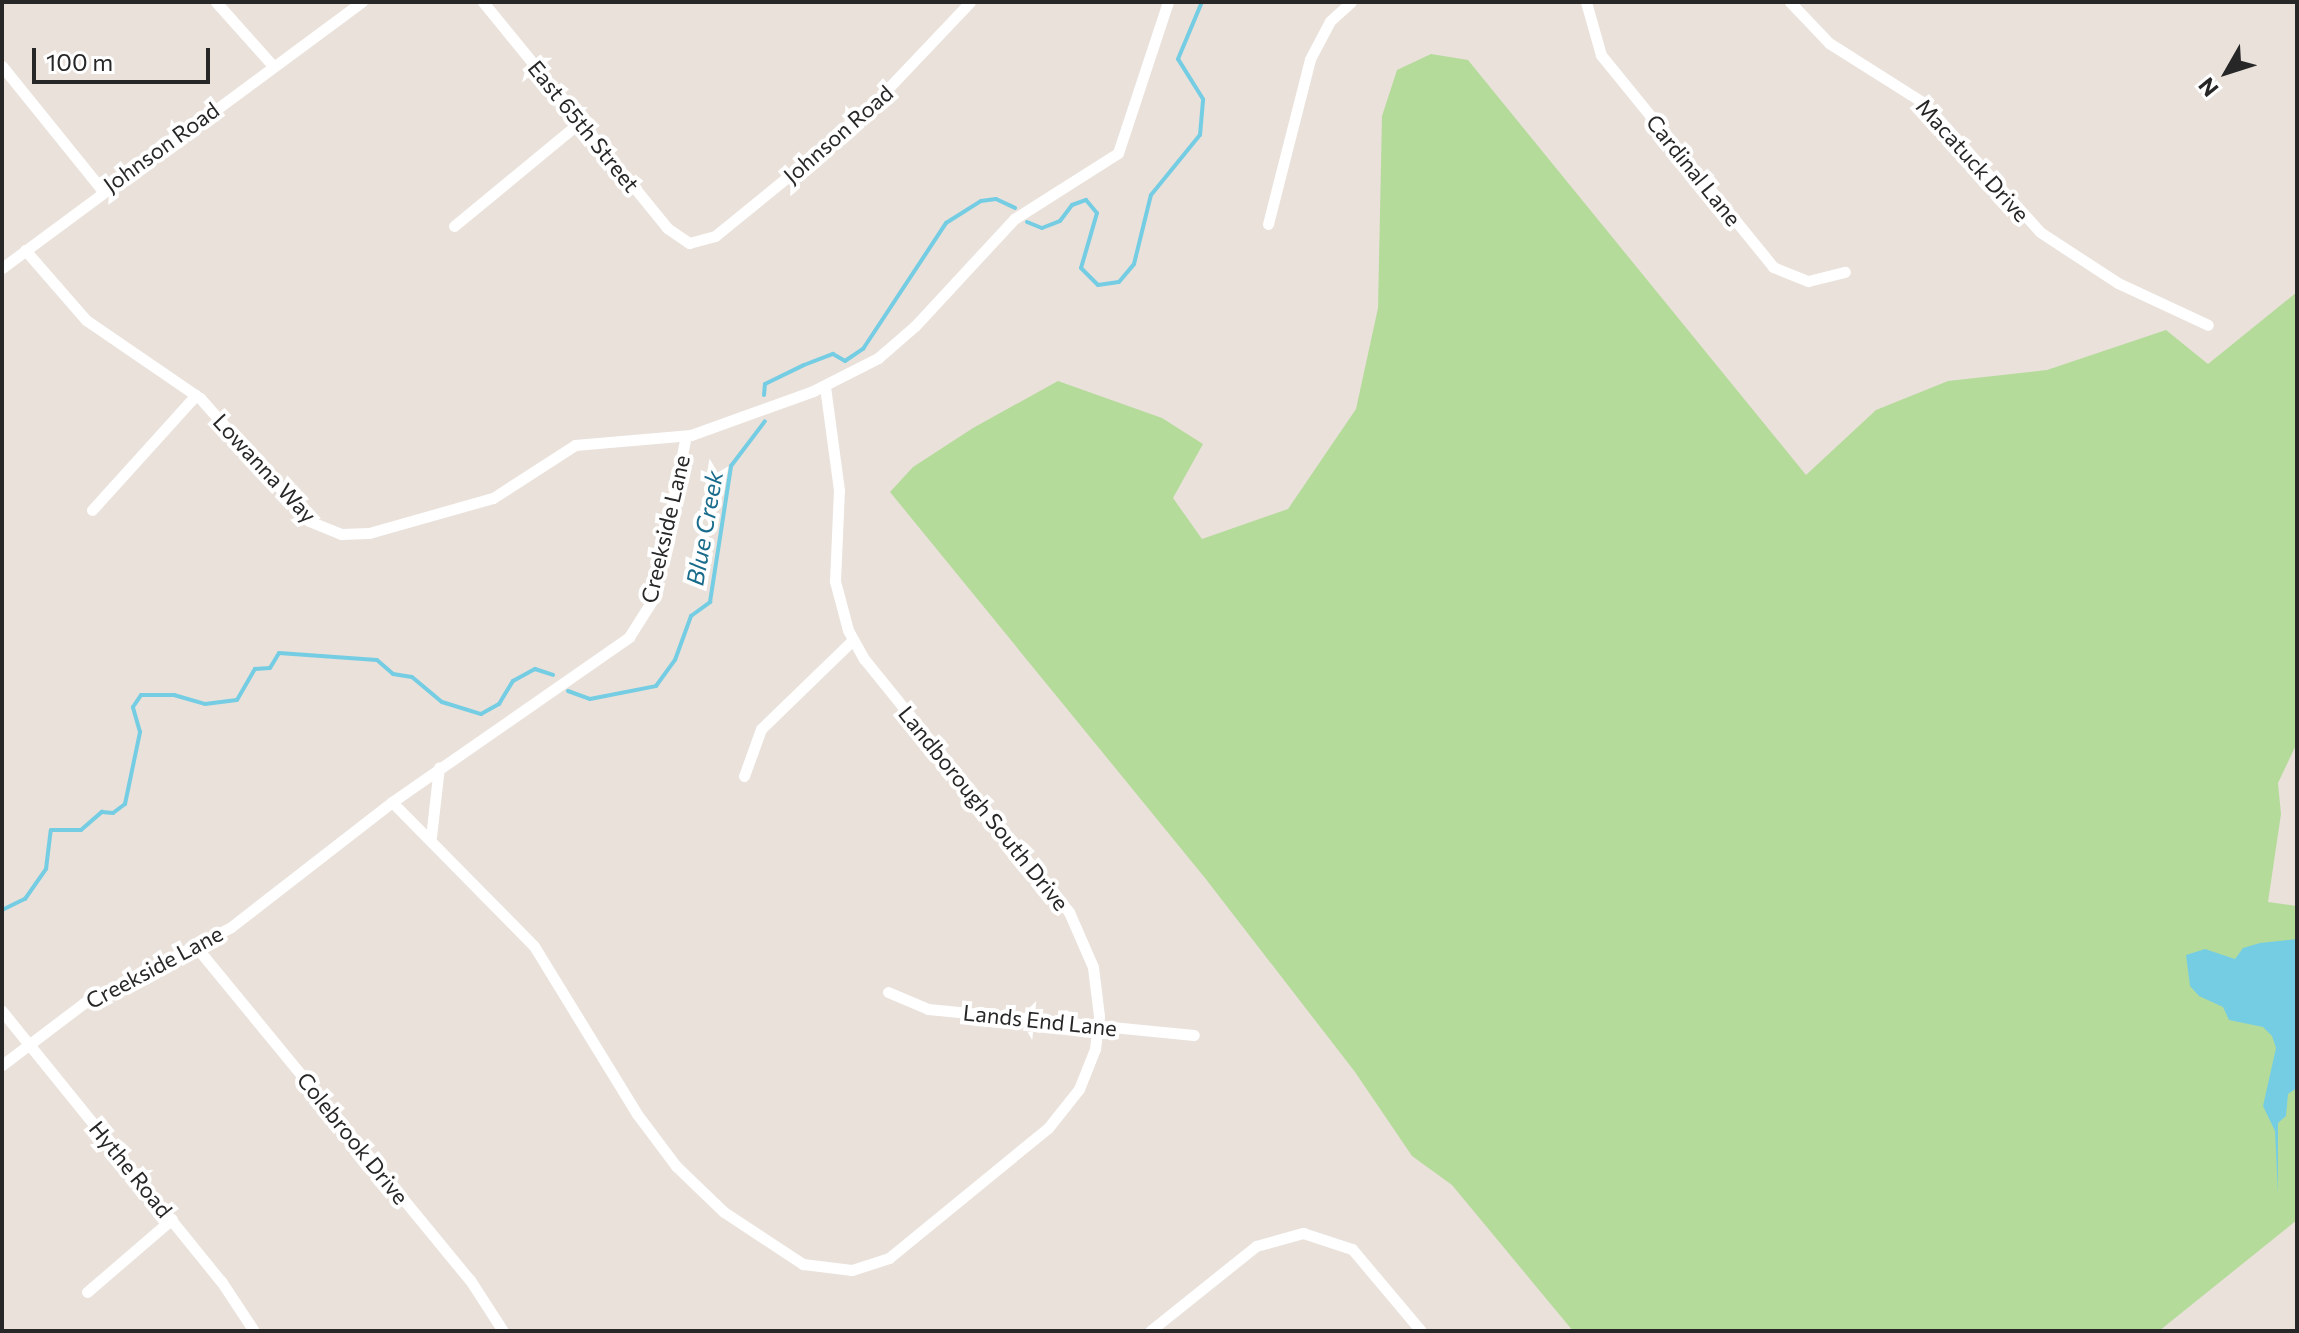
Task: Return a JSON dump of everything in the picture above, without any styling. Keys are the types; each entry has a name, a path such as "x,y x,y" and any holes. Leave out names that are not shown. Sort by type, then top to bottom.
{"street":[{"path":"216,2 273,66"},
{"name":"Johnson Road","path":"2,268 102,190 362,2"},
{"name":"East 65th Street","path":"483,2 667,228 689,243"},
{"name":"Johnson Road","path":"689,243 718,234 865,113 970,2"},
{"name":"Creekside Lane","path":"2,1065 94,997 197,948 439,767 637,629 656,589 686,436 825,387 899,341 1014,219 1118,153 1168,2"},
{"path":"1268,224 1310,59 1330,21 1351,2"},
{"name":"Cardinal Lane","path":"1586,2 1601,55 1773,267 1808,281 1845,272"},
{"name":"Macatuck Drive","path":"1790,2 1829,43 1924,103 2008,202 2049,239 2118,283 2208,325"},
{"path":"2,66 102,190"},
{"path":"454,226 580,122"},
{"name":"Lowanna Way","path":"25,250 86,320 196,395 300,513 341,534 369,533 488,500 575,445 686,436"},
{"name":"Landborough South Drive","path":"392,802 431,837 534,946 641,1121 676,1166 750,1232 803,1264 852,1270 894,1255 1066,1108 1088,1069 1099,1027 1093,967 1073,919 853,640 835,581 839,490 825,387"},
{"path":"92,510 196,395"},
{"path":"744,776 761,729 853,640"},
{"path":"431,837 439,767"},
{"name":"Colebrook Drive","path":"197,948 470,1280 503,1331"},
{"name":"Lands End Lane","path":"888,992 928,1009 1194,1035"},
{"name":"Hythe Road","path":"2,1011 172,1219 254,1331"},
{"path":"87,1292 172,1219"},
{"path":"1150,1331 1261,1243 1309,1234 1356,1253 1421,1331"}],"green space":[{"path":"1431,54 1468,60 1806,475 1876,410 1948,381 2047,370 2166,330 2208,364 2297,292 2297,743 2278,783 2281,814 2268,902 2297,906 2297,1220 2159,1331 1573,1331 1452,1185 1412,1156 1355,1072 1205,878 890,492 913,467 973,428 1058,381 1162,418 1203,444 1173,498 1202,539 1288,509 1356,409 1378,308 1382,116 1397,70"}],"water":[{"path":"2297,939 2297,1088 2288,1094 2286,1116 2278,1123 2278,1194 2275,1131 2263,1106 2276,1048 2272,1036 2263,1027 2229,1020 2223,1007 2199,996 2190,986 2186,955 2205,949 2235,959 2243,948"}],"waterway":[{"name":"Blue Creek","path":"1027,222 1042,228 1060,221 1072,205 1086,200 1097,213 1081,268 1098,285 1119,282 1134,264 1151,195 1200,135 1203,99 1178,59 1202,2"},
{"name":"Blue Creek","path":"764,395 765,384 804,365 833,354 845,361 863,349 946,223 981,201 996,199 1015,208"},
{"name":"Blue Creek","path":"568,691 590,699 656,686 675,660 691,616 710,602 731,466 765,421"},
{"name":"Blue Creek","path":"2,910 25,899 46,869 51,830 81,830 102,812 113,813 125,804 140,732 133,707 141,695 174,695 205,704 237,700 255,669 270,668 279,653 377,660 393,674 412,677 442,702 481,714 499,704 513,681 535,669 553,675"}]}
